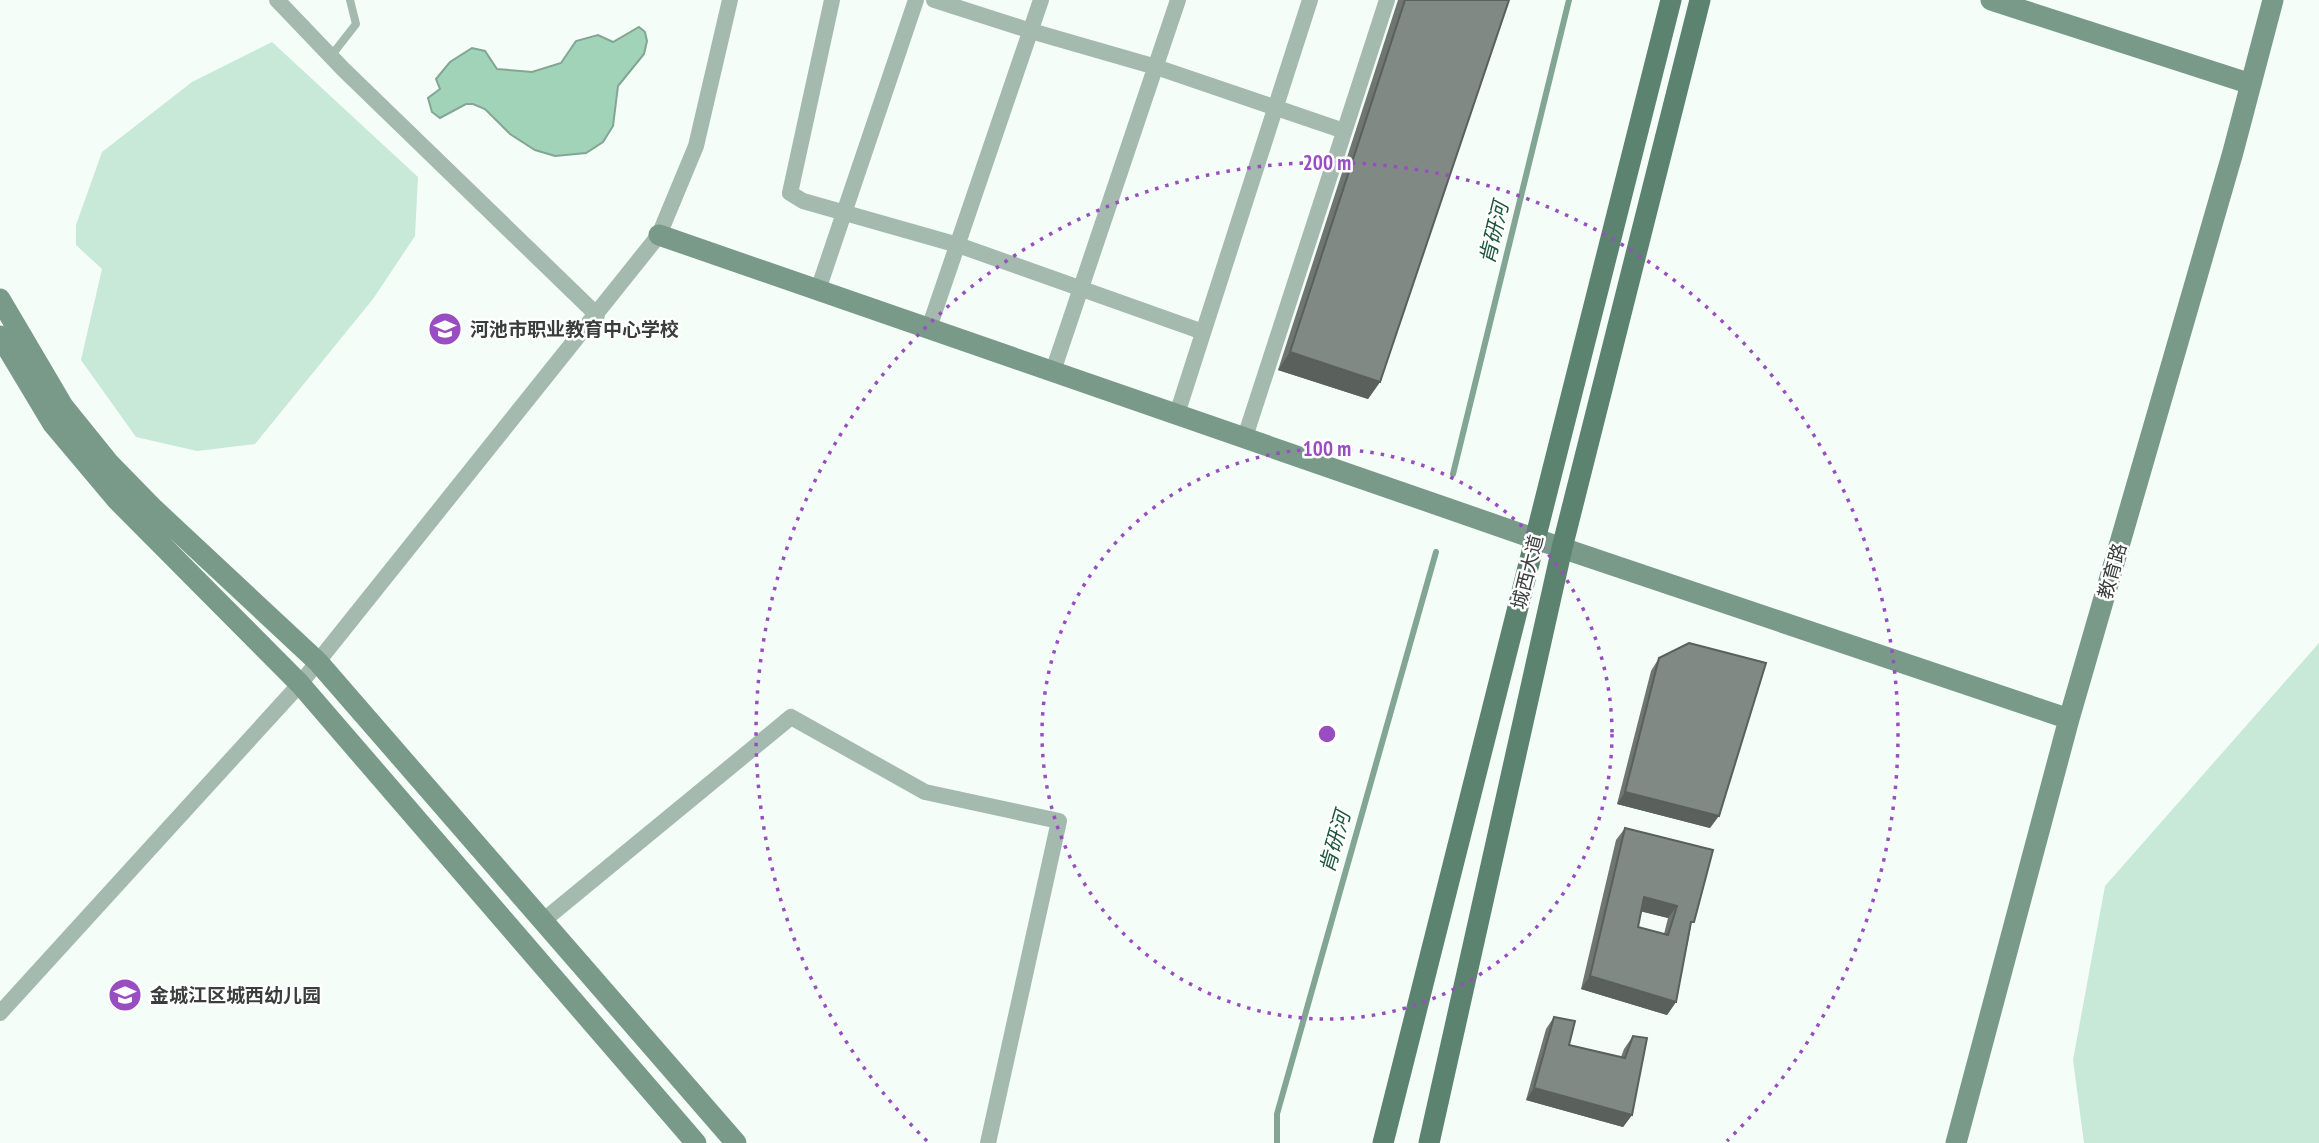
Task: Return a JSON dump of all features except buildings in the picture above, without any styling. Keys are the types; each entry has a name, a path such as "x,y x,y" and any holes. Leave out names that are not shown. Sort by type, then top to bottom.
{"main road":[{"name":"城西大道","path":"1383,1143 1671,0"},
{"name":"城西大道","path":"1429,1143 1562,548 1700,0"}],"street":[{"path":"277,0 597,315"},
{"path":"0,1013 300,684 659,235 696,146 730,0"},
{"path":"832,0 790,192 803,201 958,245 1203,332"},
{"path":"818,290 916,0"},
{"path":"934,0 1156,66 1344,131"},
{"path":"929,328 1041,0"},
{"path":"1053,371 1178,0"},
{"path":"1177,414 1310,0"},
{"path":"1245,437 1387,0"},
{"path":"1991,0 2251,84"},
{"name":"教育路","path":"1956,1143 2069,719 2273,0"},
{"path":"659,235 1562,548 2069,719"},
{"path":"0,299 63,406 109,463 154,509 318,662 737,1143"},
{"path":"0,336 15,365 53,424 117,500 300,684 696,1143"},
{"path":"544,920 791,717 925,792 1059,821 988,1143"}],"lane":[{"path":"331,56 356,24 349,0"}],"shaded area":[{"path":"639,27 645,32 647,41 644,54 618,86 613,126 603,142 586,153 555,156 535,150 510,134 485,109 473,104 466,104 440,118 432,112 428,98 440,89 436,79 450,62 472,48 485,51 497,69 532,72 561,63 576,41 598,35 613,42"},
{"path":"272,42 418,177 415,236 373,299 255,444 197,451 136,437 81,360 102,269 76,245 76,225 102,152 192,82"},
{"path":"2319,643 2319,1143 2084,1143 2073,1060 2105,886"}],"waterway":[{"name":"肯研河","path":"1453,474 1569,0"},
{"name":"肯研河","path":"1277,1143 1277,1114 1436,552"}],"place":[{"name":"河池市职业教育中心学校","path":"445,329"},
{"name":"金城江区城西幼儿园","path":"125,995"}]}
